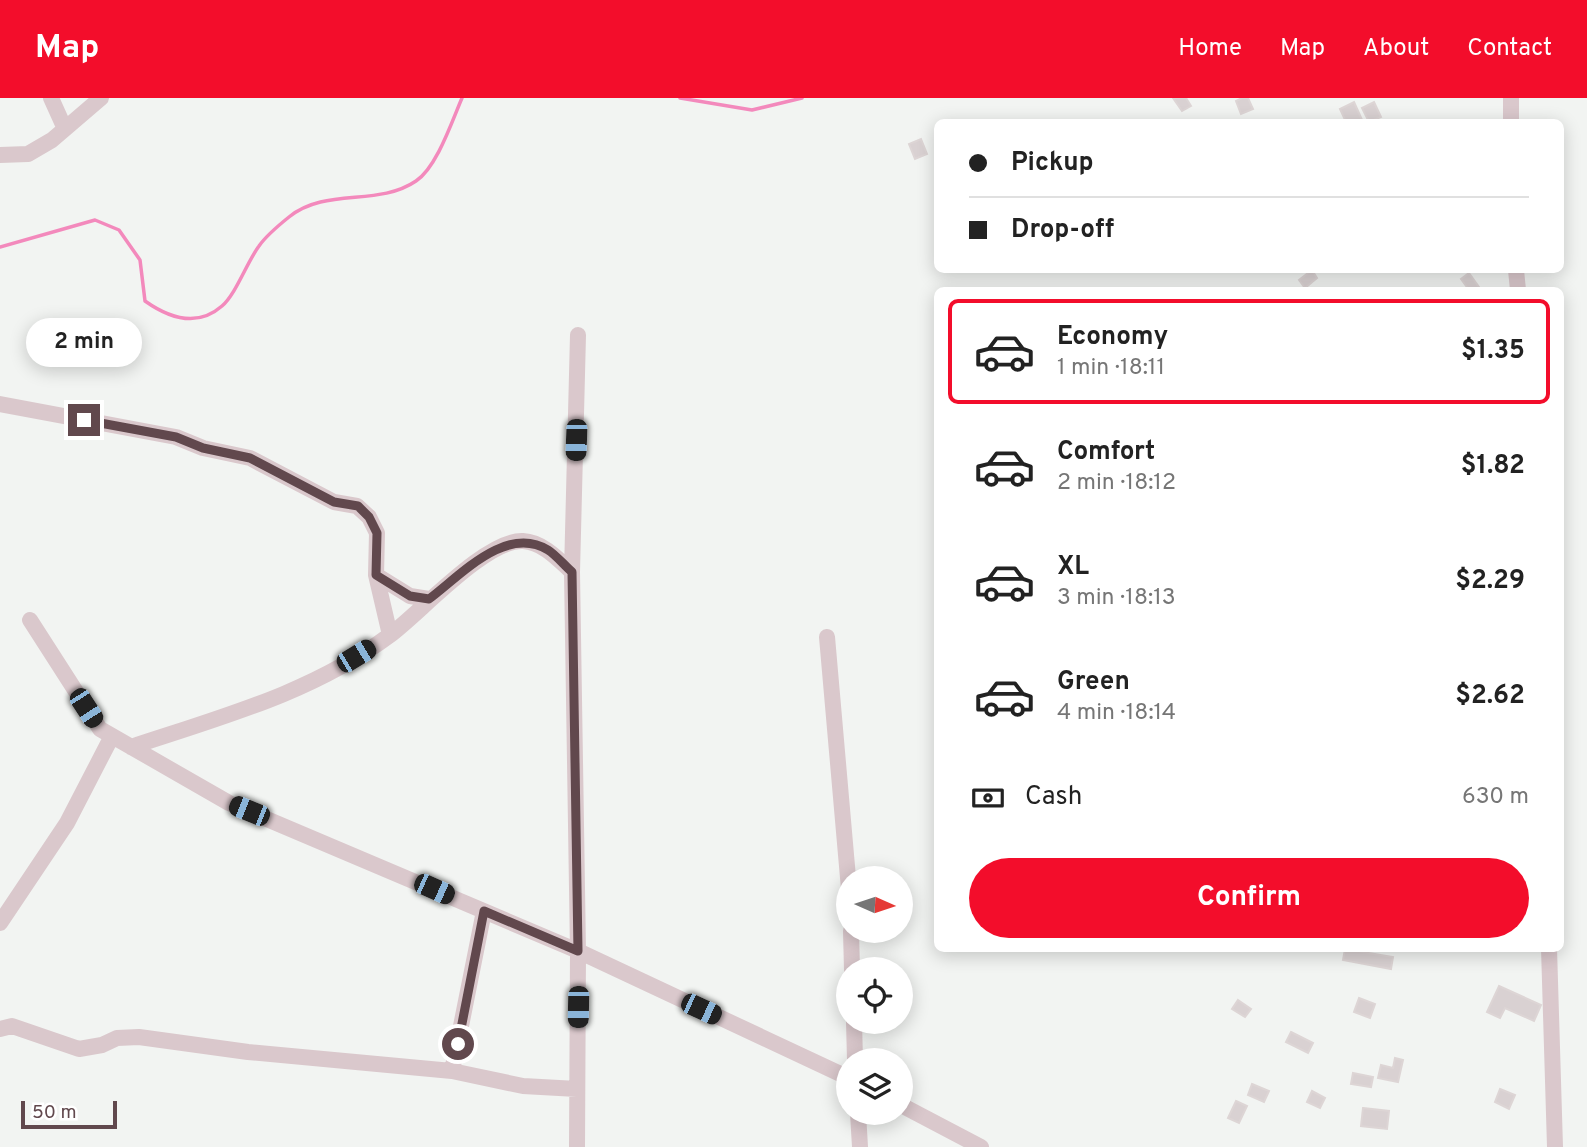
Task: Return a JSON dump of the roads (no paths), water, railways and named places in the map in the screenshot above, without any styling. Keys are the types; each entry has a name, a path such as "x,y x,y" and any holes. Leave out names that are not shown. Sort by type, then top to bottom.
{"street":[{"path":"51,98 65,129"},
{"path":"0,155 28,154 65,129 101,98"},
{"path":"1511,98 1511,119"},
{"path":"577,1147 578,951 572,572 578,335"},
{"path":"0,404 176,437 203,448 250,458 334,502 358,506 369,517 377,533 376,575 390,635"},
{"path":"131,747 287,695 390,635 429,599 498,548 523,541 547,549 572,572"},
{"path":"376,575 410,596 429,599"},
{"path":"30,620 100,729 229,803 578,951 836,1072"},
{"path":"827,637 847,866"},
{"path":"0,923 66,823 112,736"},
{"path":"452,1071 484,911"},
{"path":"1549,952 1555,1147"},
{"path":"0,1029 12,1026 79,1049 102,1045 117,1038 139,1037 248,1052 452,1071 523,1086 577,1089"},
{"path":"913,1111 981,1147"},
{"path":"859,1125 860,1147"}],"waterway":[{"path":"0,247 95,220 119,230 140,260 145,301 173,316 193,319 203,317 227,301 259,246 289,217 319,202 385,193 416,181 437,155 462,98"},
{"path":"680,98 752,110 802,98"}]}
